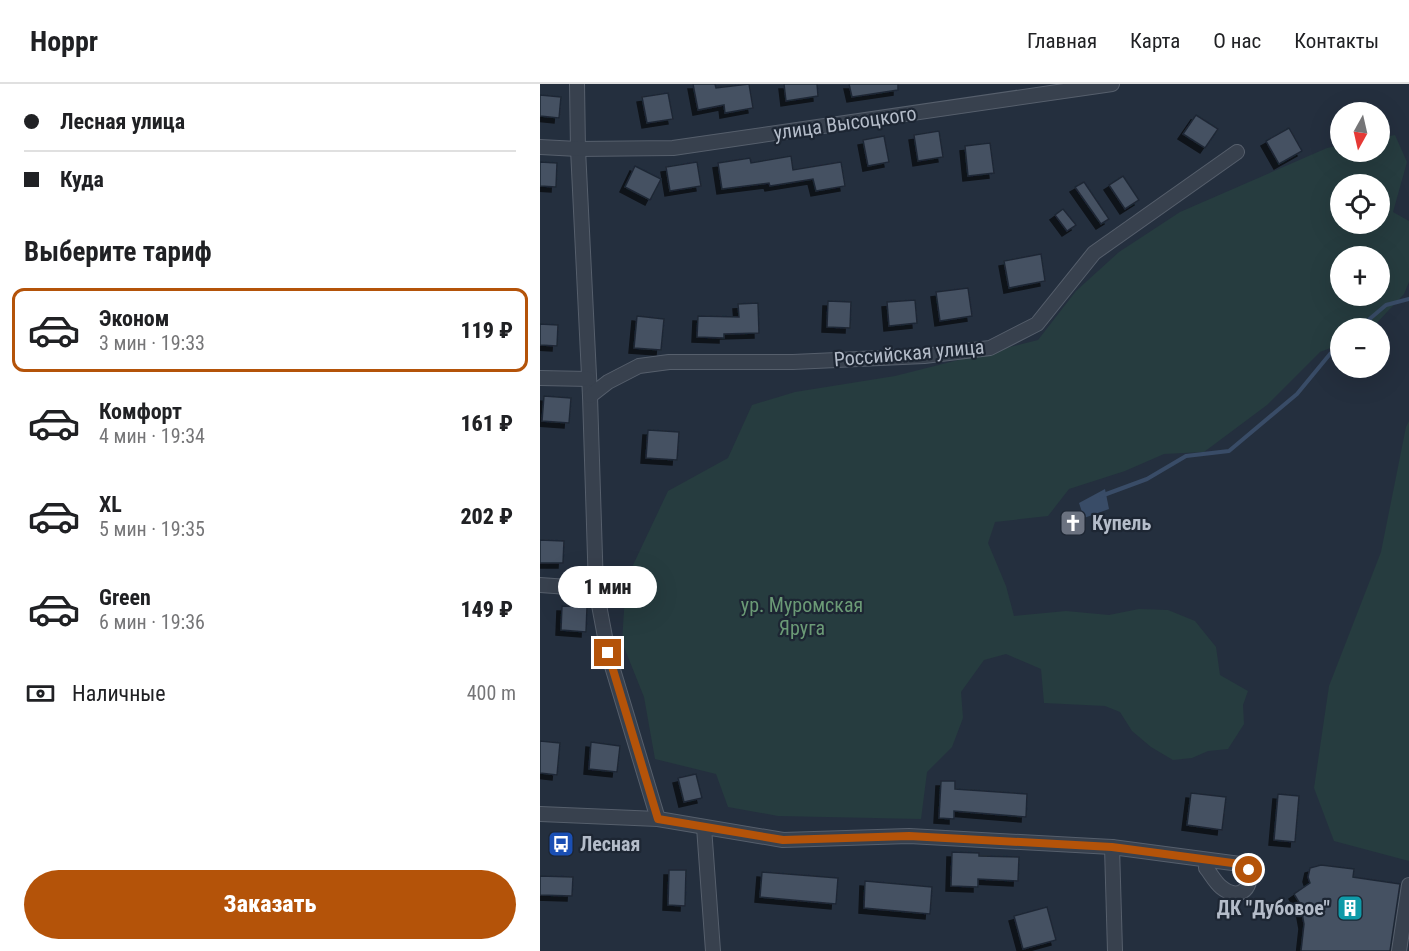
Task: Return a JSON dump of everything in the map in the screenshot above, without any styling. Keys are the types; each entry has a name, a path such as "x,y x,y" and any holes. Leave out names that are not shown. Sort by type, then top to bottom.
{"street":[{"path":"577,84 596,589 608,653 658,819"},
{"name":"улица Высоцкого","path":"540,147 674,148 1112,84"},
{"name":"Российская улица","path":"590,396 608,382 639,366 669,362 794,362 924,356 990,348 1038,324 1094,254 1237,152"},
{"path":"540,378 589,380"},
{"path":"540,585 596,589"},
{"path":"540,814 658,819 783,840 909,836 1112,847 1207,860"},
{"path":"704,827 713,951"},
{"path":"1112,847 1115,951"},
{"path":"1399,951 1409,885"}],"green space":[{"name":"ур. Муромская Яруга","path":"1395,135 1407,162 1393,212 1409,221 1409,282 1404,294 1381,318 1330,318 1330,348 1320,352 1267,405 1204,452 1164,454 1125,471 1069,489 1048,516 995,522 988,543 1006,586 1014,616 1066,611 1109,615 1139,609 1168,610 1195,621 1216,647 1220,675 1248,691 1243,705 1244,724 1228,749 1208,751 1192,758 1173,760 1151,747 1132,731 1120,712 1105,706 1044,703 1041,669 1006,654 984,660 961,692 963,718 952,747 927,772 921,819 778,816 728,807 716,774 655,759 644,697 622,642 626,580 668,491 728,458 752,405 795,392 895,376 1038,340 1076,291 1119,252 1180,212 1330,147 1330,162 1390,162 1390,136"},
{"path":"1409,421 1409,861 1334,841 1314,788 1329,686 1381,552"}],"water":[{"path":"1105,489 1109,509 1084,518 1079,503"}],"building":[{"path":"693,84 715,84 716,88 749,84 753,108 725,113 724,105 698,110"},
{"path":"784,84 817,84 818,96 786,101"},
{"path":"849,84 898,84 898,90 852,97"},
{"path":"668,93 673,119 647,123 642,97"},
{"path":"540,95 561,97 559,118 540,116"},
{"path":"1196,115 1218,129 1205,148 1183,134"},
{"path":"1289,128 1302,151 1279,164 1266,141"},
{"path":"939,131 943,157 918,161 914,135"},
{"path":"884,136 889,162 868,166 863,140"},
{"path":"990,143 994,173 968,176 965,146"},
{"path":"791,156 793,170 841,162 845,186 816,191 813,179 770,186 769,183 722,189 718,163 750,158 751,163"},
{"path":"540,162 557,163 556,187 540,186"},
{"path":"697,162 701,186 670,191 666,167"},
{"path":"635,166 661,179 650,200 625,187"},
{"path":"1123,176 1139,200 1125,209 1109,185"},
{"path":"1084,182 1109,219 1101,224 1075,187"},
{"path":"1063,209 1076,225 1067,231 1055,215"},
{"path":"1041,254 1045,281 1009,288 1004,261"},
{"path":"968,288 972,316 940,321 936,292"},
{"path":"915,300 917,323 889,326 887,302"},
{"path":"828,301 851,302 850,328 827,327"},
{"path":"758,303 759,333 724,334 724,338 697,337 698,316 739,317 738,304"},
{"path":"637,316 664,319 661,350 634,348"},
{"path":"540,324 558,325 557,346 540,345"},
{"path":"544,396 571,398 569,423 542,421"},
{"path":"648,430 679,432 677,460 646,458"},
{"path":"540,540 564,541 563,563 540,563"},
{"path":"562,606 587,607 586,632 561,630"},
{"path":"540,741 560,743 557,775 540,773"},
{"path":"591,742 620,746 617,772 589,769"},
{"path":"696,774 702,798 684,802 678,778"},
{"path":"941,781 955,781 955,789 1027,794 1026,817 954,811 954,819 939,818"},
{"path":"1191,793 1226,797 1222,830 1187,825"},
{"path":"1278,794 1299,796 1295,842 1274,840"},
{"path":"952,852 979,853 979,856 1019,857 1018,881 978,879 978,887 951,886"},
{"name":"ДК \"Дубовое\"","path":"1321,865 1354,869 1353,877 1400,884 1390,951 1301,951 1304,924 1299,902 1294,894 1310,883 1308,877 1310,868"},
{"path":"669,870 686,870 685,906 668,905"},
{"path":"762,872 838,878 836,904 760,897"},
{"path":"540,876 573,877 572,896 540,895"},
{"path":"865,881 932,887 930,914 864,908"},
{"path":"1047,907 1056,940 1023,949 1014,916"}],"waterway":[{"path":"1371,318 1386,305 1409,299"},
{"path":"1101,496 1147,479 1186,456 1229,451 1297,394 1330,354"}],"place":[{"name":"Купель","path":"1073,523"},
{"name":"Лесная","path":"561,844"},
{"name":"ДК \"Дубовое\"","path":"1350,908"}],"route":[{"path":"608,653 658,819 783,840 909,836 1112,847 1240,864 1249,870"}]}
